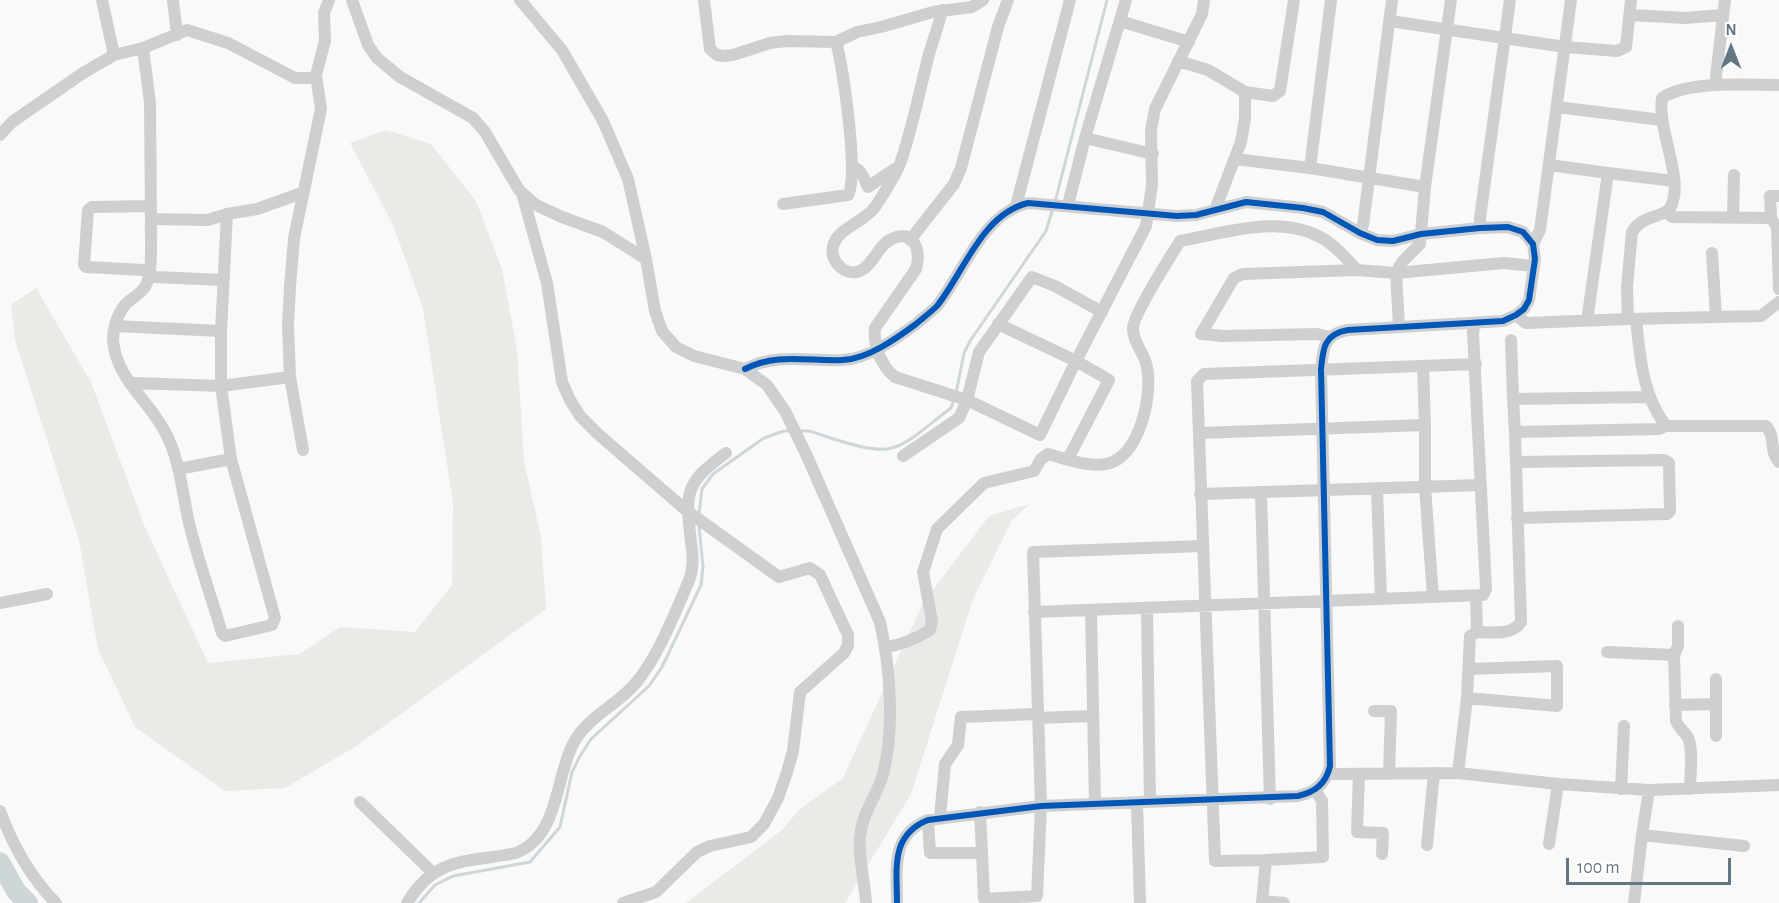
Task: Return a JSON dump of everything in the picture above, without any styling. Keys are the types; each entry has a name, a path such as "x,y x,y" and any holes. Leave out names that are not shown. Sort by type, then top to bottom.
{"street":[{"path":"102,0 114,55"},
{"path":"173,0 177,35"},
{"path":"303,450 290,377 288,325 290,287 294,238 321,109 316,75 325,41 324,13 329,0"},
{"path":"352,0 368,45 377,58 400,77 473,118 485,132 522,193 547,283 562,381 580,416 690,512 779,577 810,568 820,575 848,635 848,645 844,653 800,692 793,751 788,772 778,798 764,824 751,837 710,846 697,852 656,892 623,903"},
{"path":"520,0 562,50 603,121 628,179 655,311 662,331 676,347 694,356 745,369 767,385 785,411 880,622 886,647 889,717 887,758 883,777 862,821 859,841 866,903"},
{"path":"704,0 710,49 717,55 733,55 770,43 787,41 836,42 857,32 942,10 972,7 983,0"},
{"path":"910,240 954,184 961,168 998,27 1008,0"},
{"path":"1016,206 1070,0"},
{"path":"1068,205 1085,138 1126,0"},
{"path":"942,10 899,166 867,217 838,237 832,252 839,267 848,272 858,272 866,268 883,245 892,238 904,237 910,240 918,248 919,259 916,269 875,328 874,338 877,350 889,372 895,377 959,397 1040,435 1146,226 1152,184 1151,130 1155,110 1202,15 1204,0"},
{"path":"1178,61 1208,70 1245,92 1273,96 1280,91 1294,0"},
{"path":"1310,168 1331,0"},
{"path":"1360,233 1363,225 1392,0"},
{"path":"1400,327 1396,273 1402,262 1420,244 1425,187 1451,0"},
{"path":"1480,228 1510,0"},
{"path":"897,903 897,860 900,846 906,834 916,825 934,819 1041,806 1270,799 1298,796 1316,790 1328,774 1321,369 1324,348 1330,337 1337,332 1503,321 1524,309 1529,300 1534,266 1533,244 1540,230 1571,0"},
{"path":"1390,21 1504,38 1617,51 1626,47 1631,0"},
{"path":"1715,85 1725,0"},
{"path":"1630,15 1685,18 1724,15"},
{"path":"1120,21 1189,42"},
{"path":"0,135 12,122 83,73 114,55 143,48 187,30 228,43 295,78 312,78 316,75"},
{"path":"783,204 848,195 852,188 844,81 836,42"},
{"path":"143,48 150,103 149,274 145,287 121,310 113,337 117,362 130,384 164,428 174,450 189,524 222,633 225,636 272,625 275,618 231,459 221,386 221,331 227,214"},
{"path":"1666,426 1649,397 1627,287 1632,232 1637,224 1667,212 1672,205 1674,181 1662,120 1662,98 1675,91 1715,85 1779,85"},
{"path":"1215,210 1235,159 1245,119 1245,92"},
{"path":"1557,107 1662,120"},
{"path":"1085,138 1153,154"},
{"path":"1235,159 1310,168 1425,187"},
{"path":"1549,165 1674,181"},
{"path":"852,167 858,168 868,187 899,166"},
{"path":"1587,321 1608,173"},
{"path":"1733,218 1734,175"},
{"path":"223,280 155,277 143,270 86,267 83,262 88,210 92,207 208,220 257,208 302,193"},
{"path":"522,193 536,205 603,232 646,259"},
{"path":"1779,196 1770,196 1776,224 1779,289"},
{"path":"745,369 759,362 781,358 845,360 877,350 936,307 977,244 1003,215 1016,206 1028,203 1186,216 1246,202 1323,212 1377,240 1394,241 1421,234 1508,227 1523,232 1533,244"},
{"path":"1667,212 1672,217 1733,218 1776,224"},
{"path":"886,647 894,646 930,630 932,621 923,572 937,529 984,483 1034,471 1041,459 1048,454 1093,465 1108,464 1123,454 1136,439 1148,401 1149,381 1147,365 1137,346 1132,328 1180,241 1256,227 1287,227 1307,231 1324,239 1357,270"},
{"path":"1712,253 1716,317"},
{"path":"1330,337 1317,334 1223,336 1201,334 1234,278 1243,273 1357,270 1396,273 1504,263 1534,266"},
{"path":"903,456 959,418 959,397 979,352 1032,277 1055,286 1102,312"},
{"path":"1516,315 1526,323 1761,316 1779,302"},
{"path":"1034,612 1483,595 1486,589 1473,333 1475,323"},
{"path":"998,324 1076,361 1109,380 1068,459"},
{"path":"116,326 221,331"},
{"path":"1458,773 1467,698 1470,636 1477,632 1510,631 1521,622 1510,340"},
{"path":"1316,790 1322,801 1323,857 1215,861 1197,381 1204,374 1476,364"},
{"path":"1422,367 1425,487 1433,597"},
{"path":"130,384 221,386 290,377"},
{"path":"1514,399 1649,397"},
{"path":"1198,433 1425,424"},
{"path":"1515,432 1659,429 1666,426 1766,426 1771,431 1773,453 1779,462"},
{"path":"407,903 432,872 463,861 524,850 546,827 551,816 564,763 574,741 590,721 627,692 653,656 689,580 692,567 689,494 694,482 704,470 726,453"},
{"path":"178,469 231,459"},
{"path":"1516,462 1664,460 1669,463 1670,511 1667,514 1517,518"},
{"path":"1200,494 1481,485"},
{"path":"1377,489 1381,599"},
{"path":"1261,493 1270,799"},
{"path":"980,812 984,899 1037,896 1041,806 1033,552 1202,546"},
{"path":"0,603 47,594"},
{"path":"1476,596 1477,632"},
{"path":"1147,609 1150,802"},
{"path":"1091,611 1095,804"},
{"path":"1678,626 1678,646 1674,655 1676,721 1691,746 1690,789"},
{"path":"1607,652 1674,655"},
{"path":"1467,698 1557,706 1557,666 1469,669"},
{"path":"1716,679 1716,736"},
{"path":"1675,705 1716,704"},
{"path":"1374,711 1391,711 1389,774"},
{"path":"982,853 930,853 945,764 957,745 961,717 1093,717"},
{"path":"1621,789 1624,726"},
{"path":"1427,845 1434,773"},
{"path":"1328,774 1458,773 1558,784 1649,790 1779,785"},
{"path":"1359,774 1358,832 1383,833 1382,854"},
{"path":"1549,844 1558,784"},
{"path":"1634,903 1649,790"},
{"path":"360,802 432,872"},
{"path":"1137,802 1140,903"},
{"path":"0,812 17,851 33,877 56,903"},
{"path":"1642,836 1743,846"},
{"path":"1266,860 1262,902 1284,903"}],"shaded area":[{"path":"386,130 431,144 476,201 502,269 517,350 524,461 541,537 546,609 355,747 285,788 225,791 135,727 98,649 79,540 15,340 11,305 36,288 91,382 144,525 208,663 300,654 340,627 415,632 452,585 453,503 423,308 393,225 350,143"},
{"path":"1030,504 1012,520 973,599 911,794 845,903 686,903 782,830 799,810 843,778 923,603 989,516"}],"waterway":[{"path":"1055,202 1107,0"},
{"path":"956,393 964,353 970,341 1046,231 1053,208"},
{"path":"798,431 809,431 873,449 892,448 915,436 951,408 954,399"},
{"path":"699,514 702,489 713,474 764,438 784,431 792,431"},
{"path":"419,903 435,885 453,876 530,862 560,827 572,772 580,756 591,739 649,686 662,667 701,585 703,567 699,526"},
{"path":"0,862 16,891 28,903"}],"cycle path":[{"path":"745,369 781,359 853,359 882,347 916,324 937,306 975,246 998,219 1012,209 1028,203 1177,216 1196,215 1246,202 1323,212 1377,240 1393,241 1421,234 1508,227 1523,232 1533,244 1535,259 1529,300 1524,309 1516,315 1503,321 1348,330 1334,335 1324,348 1321,369 1330,766 1323,782 1310,792 1298,796 1041,806 928,820 916,826 901,844 897,866 897,903"}]}
